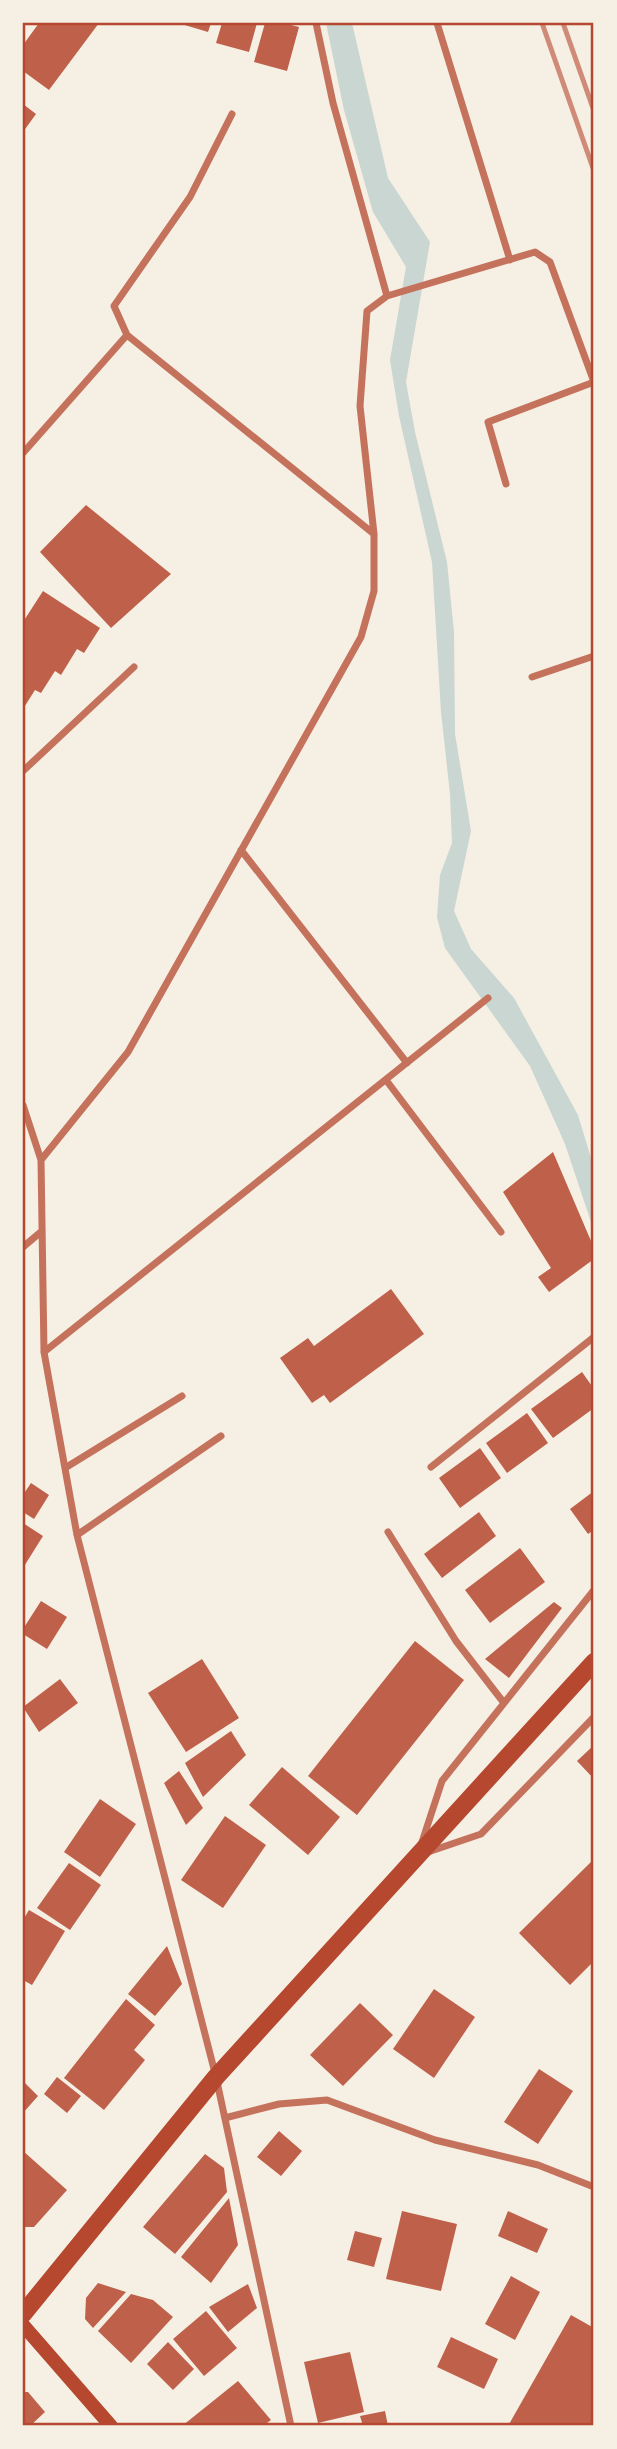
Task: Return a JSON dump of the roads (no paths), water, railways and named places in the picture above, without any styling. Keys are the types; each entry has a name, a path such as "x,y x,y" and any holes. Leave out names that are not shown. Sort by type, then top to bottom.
{"main road":[{"path":"23,2314 216,2077 594,1662"},
{"path":"23,2325 111,2426"}],"street":[{"path":"316,23 333,103 387,296"},
{"path":"437,23 510,260"},
{"path":"232,114 190,197 114,306 128,335 374,534"},
{"path":"41,1160 128,1052 361,637 374,591 374,534 360,406 367,311 387,296 536,252 550,262 594,382 488,422 506,484"},
{"path":"23,453 128,335"},
{"path":"532,677 594,656"},
{"path":"23,771 134,667"},
{"path":"242,850 407,1063"},
{"path":"44,1352 488,998"},
{"path":"386,1080 501,1232"},
{"path":"23,1105 41,1160 44,1352 77,1535 216,2077 291,2426"},
{"path":"23,1247 42,1231"},
{"path":"431,1467 594,1336"},
{"path":"65,1468 181,1396"},
{"path":"77,1535 220,1436"},
{"path":"388,1532 456,1641 504,1703"},
{"path":"417,1856 443,1781 594,1590"},
{"path":"417,1856 481,1834 594,1717"},
{"path":"225,2118 279,2104 327,2100 435,2140 538,2165 594,2188"}],"railway":[{"path":"542,23 594,171"},
{"path":"563,23 594,111"}]}
